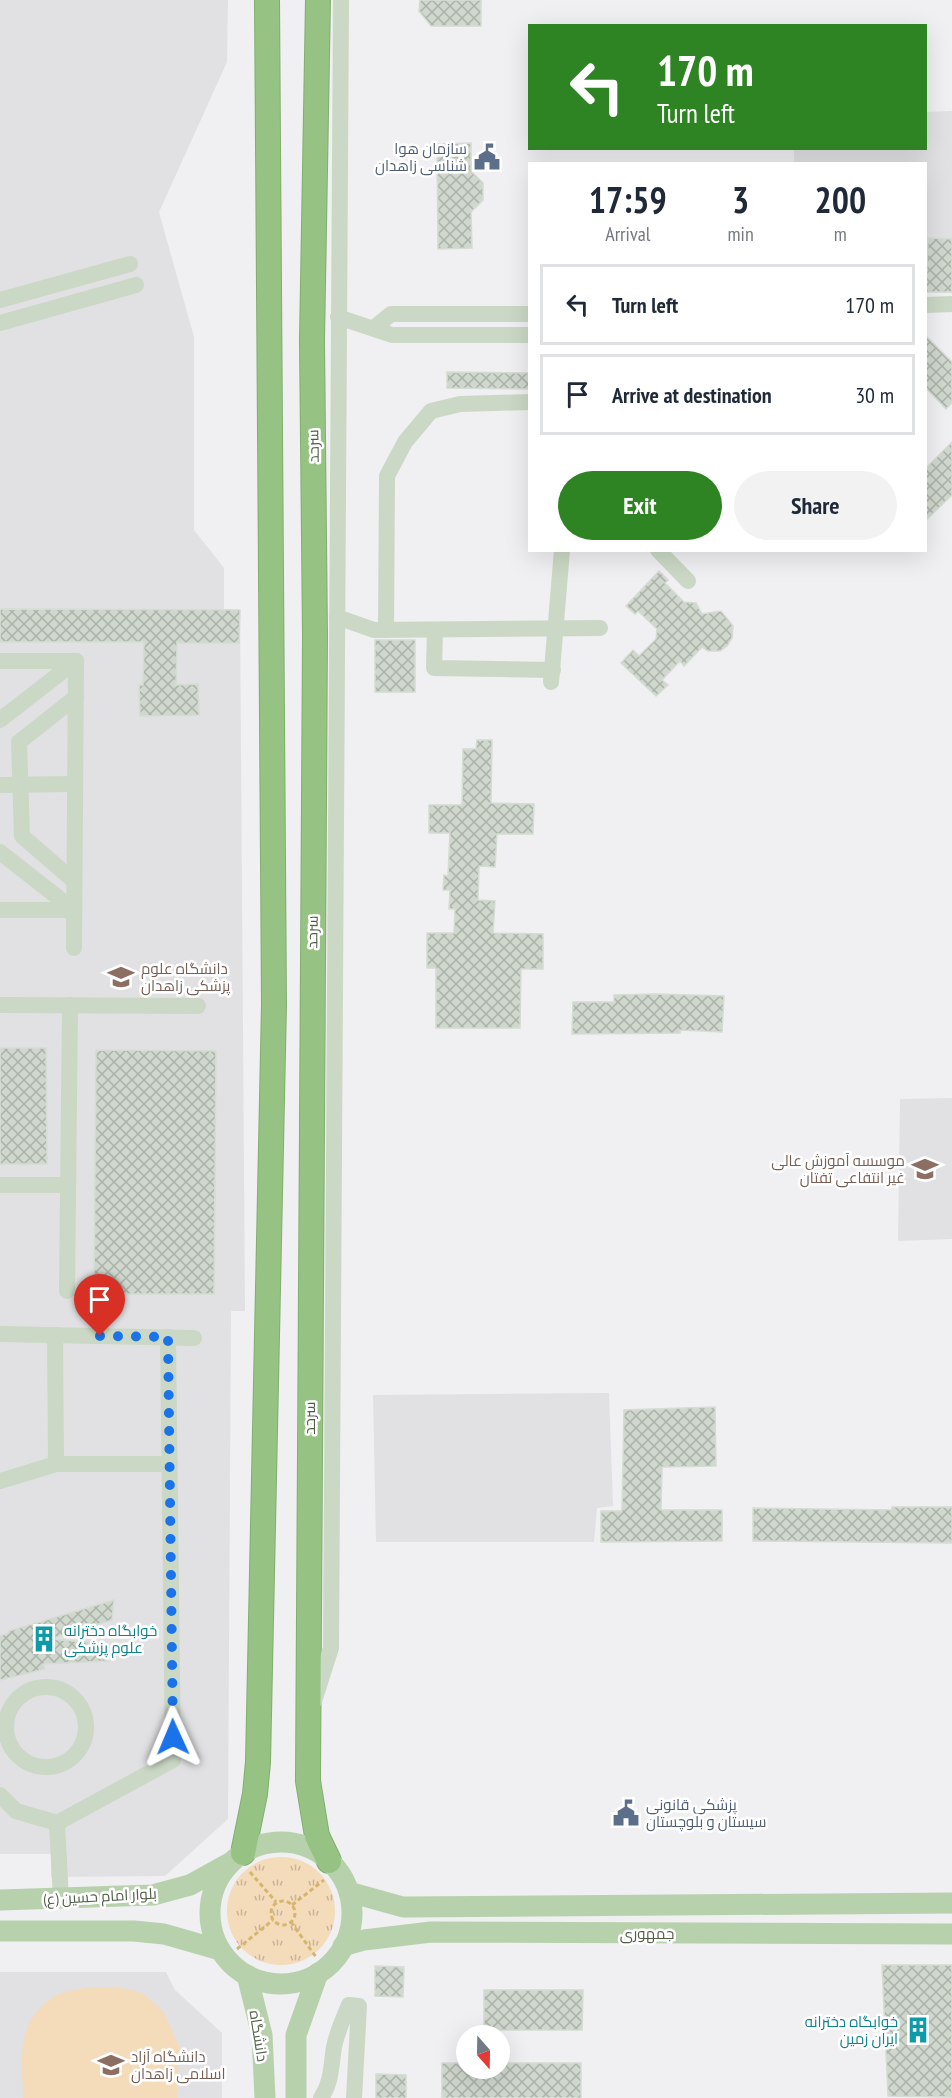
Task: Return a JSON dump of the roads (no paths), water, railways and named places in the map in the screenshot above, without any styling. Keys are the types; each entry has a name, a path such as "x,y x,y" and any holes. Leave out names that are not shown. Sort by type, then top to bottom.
{"highway":[{"path":"240,1862 255,1794 258,1762 274,1016 267,0"},
{"name":"سرحد","path":"318,0 312,340 315,636 308,1780 311,1811 317,1836 333,1866"}],"main road":[{"name":"بلوار امام حسین (ع)","path":"0,1900 153,1895 172,1892 240,1862 260,1845 278,1842 305,1847 333,1866"},
{"path":"240,1862 218,1879 211,1897 209,1915 212,1933 224,1954 247,1975 264,1982 283,1983 301,1980 322,1970"},
{"path":"296,2098 296,2035 322,1970 343,1946 350,1929 352,1910 349,1892 333,1866"},
{"name":"جمهوری","path":"349,1892 403,1907 952,1903"},
{"path":"0,1931 134,1931 164,1934 224,1954"},
{"name":"جمهوری","path":"343,1946 364,1940 431,1932 952,1934"},
{"name":"دانشگاه","path":"247,1975 262,2035 265,2098"}],"street":[{"path":"309,1717 331,1648 341,0"},
{"path":"0,300 130,264"},
{"path":"0,323 136,285"},
{"path":"927,305 952,304"},
{"path":"374,328 391,315 528,314"},
{"path":"338,317 392,335 528,335"},
{"path":"386,630 387,476 405,442 431,411 460,404 528,402"},
{"path":"435,630 434,668 552,676 562,552"},
{"path":"660,552 688,581"},
{"path":"337,617 374,630 600,628"},
{"path":"0,661 76,661"},
{"path":"74,948 76,661"},
{"path":"0,720 76,661"},
{"path":"74,881 22,836 19,742 76,697"},
{"path":"0,785 75,784"},
{"path":"0,852 74,910"},
{"path":"0,910 74,910"},
{"path":"0,1005 198,1006"},
{"path":"68,1291 70,1005"},
{"path":"0,1185 68,1185"},
{"path":"0,1334 194,1338"},
{"path":"55,1335 56,1464"},
{"path":"0,1795 16,1811 57,1823 173,1760 168,1337"},
{"path":"0,1481 56,1464 170,1464"},
{"path":"0,1709 20,1697 38,1688 49,1687 68,1694 76,1701 86,1719 86,1730 80,1749 73,1757 64,1763 44,1767 34,1766 16,1754 10,1745 6,1725 8,1715 20,1697"},
{"path":"57,1823 61,1899"},
{"path":"321,2098 330,2086 335,2044 340,2025 349,2006 358,2006 354,2098"}],"place":[{"name":"سازمان هوا شناسی زاهدان","path":"487,157"},
{"name":"دانشگاه علوم پزشکی زاهدان","path":"121,977"},
{"name":"موسسه آموزش عالی غیر انتفاعی تفتان","path":"925,1169"},
{"name":"خوابگاه دخترانه علوم پزشکی","path":"44,1639"},
{"name":"پزشکی قانونی سیستان و بلوچستان","path":"626,1813"},
{"name":"خوابگاه دخترانه ایران زمین","path":"918,2030"},
{"name":"دانشگاه آزاد اسلامی زاهدان","path":"111,2065"}]}
